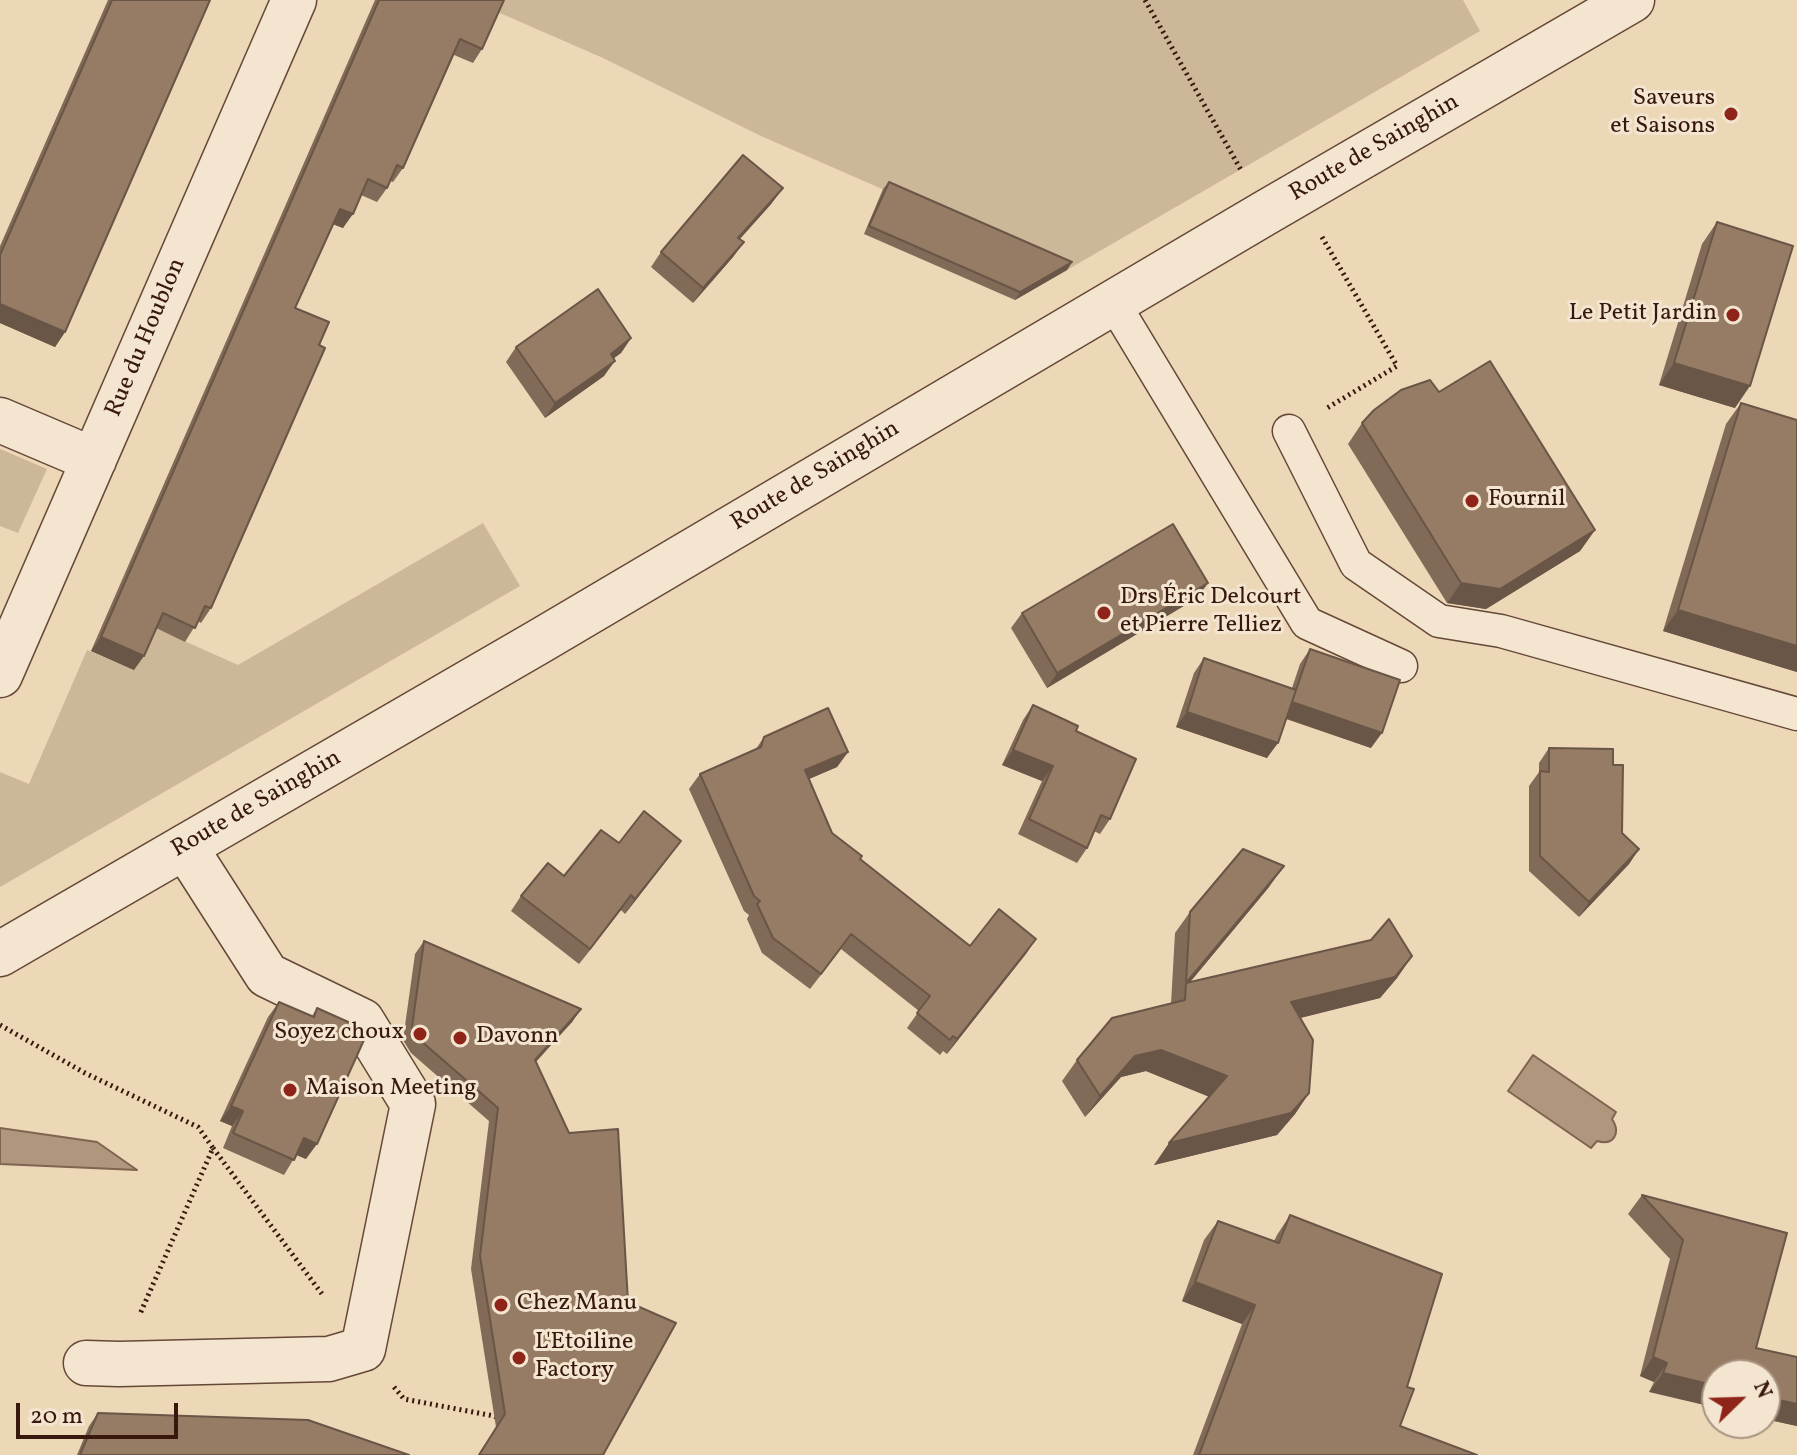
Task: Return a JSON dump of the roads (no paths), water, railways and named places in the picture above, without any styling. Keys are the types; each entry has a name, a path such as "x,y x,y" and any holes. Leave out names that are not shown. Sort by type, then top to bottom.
{"street":[{"name":"Rue du Houblon","path":"0,675 294,0"},
{"name":"Route de Sainghin","path":"0,954 513,657 1632,0"},
{"path":"0,420 94,460"},
{"path":"102,1363 329,1359 363,1349 413,1104 362,1021 267,975 185,847"}],"lane":[{"path":"1113,302 1307,623 1401,666"},
{"path":"1289,431 1356,564 1439,621 1501,631 1797,714"}],"place":[{"name":"Saveurs et Saisons","path":"1731,114"},
{"name":"Le Petit Jardin","path":"1733,315"},
{"name":"Fournil","path":"1472,501"},
{"name":"Drs Éric Delcourt et Pierre Telliez","path":"1104,613"},
{"name":"Soyez choux","path":"420,1034"},
{"name":"Davonn","path":"460,1038"},
{"name":"Maison Meeting","path":"290,1090"},
{"name":"Chez Manu","path":"501,1305"},
{"name":"L'Etoiline Factory","path":"519,1358"}]}
